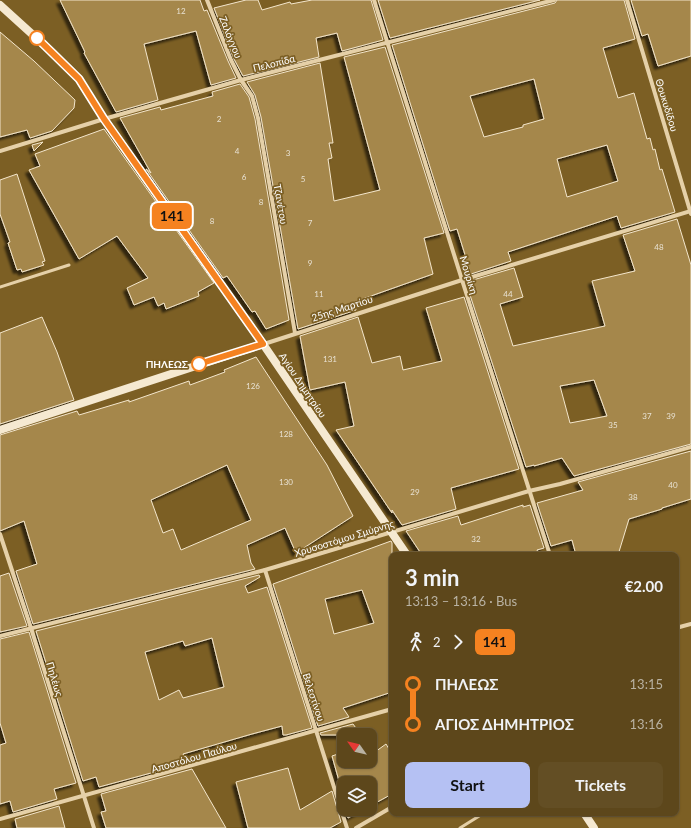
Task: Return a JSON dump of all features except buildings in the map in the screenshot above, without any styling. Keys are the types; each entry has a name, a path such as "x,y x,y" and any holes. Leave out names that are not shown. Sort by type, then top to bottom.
{"main road":[{"name":"Αγίου Δημητρίου","path":"0,5 79,79 104,119 263,344 404,552"},
{"name":"25ης Μαρτίου","path":"0,430 263,344"},
{"path":"586,816 594,828"}],"street":[{"name":"Ζαλόγγου","path":"207,0 230,60 241,80"},
{"name":"Μουρίκη","path":"374,0 549,552"},
{"name":"Πελοπίδα","path":"0,151 104,119 241,80 554,0"},
{"name":"Θουκυδίδου","path":"627,0 691,212"},
{"name":"Τζανέτου","path":"241,80 252,96 258,118 295,333"},
{"name":"25ης Μαρτίου","path":"263,344 462,280 691,212"},
{"name":"Χρυσοστόμου Σμύρνης","path":"0,636 265,570 529,491 560,484 691,447"},
{"name":"Πηλέως","path":"0,534 94,828"},
{"name":"Βελεστίνου","path":"265,570 347,828"},
{"path":"679,627 691,624"},
{"name":"Αποστόλου Παύλου","path":"0,819 389,710"},
{"path":"356,828 389,809"}],"lane":[{"path":"0,286 69,265"},
{"path":"460,828 479,816"}],"bus line":[{"name":"141","path":"37,38 79,79 104,119 263,344 199,364"}],"place":[{"name":"ΠΗΛΕΩΣ","path":"199,364"}]}
